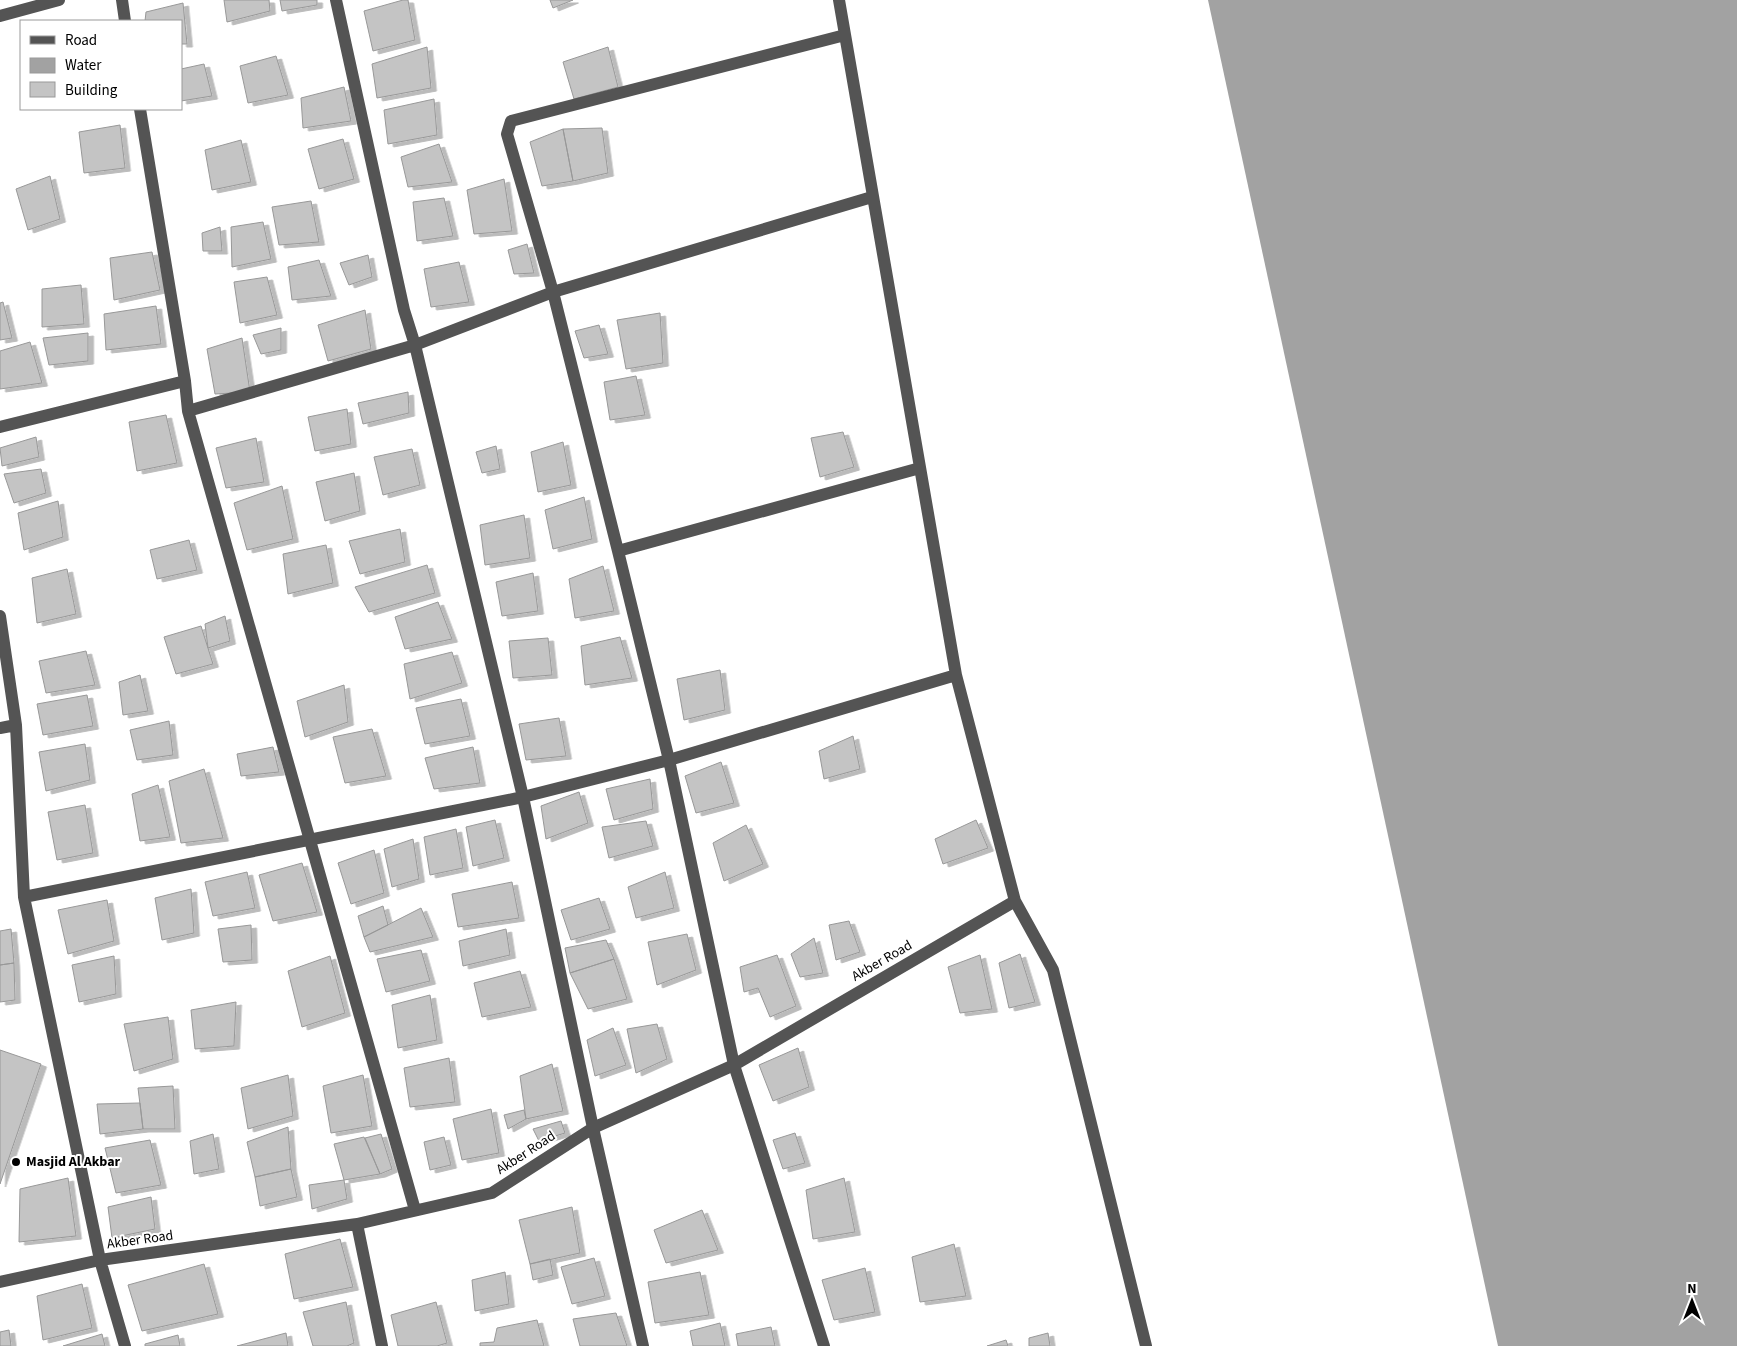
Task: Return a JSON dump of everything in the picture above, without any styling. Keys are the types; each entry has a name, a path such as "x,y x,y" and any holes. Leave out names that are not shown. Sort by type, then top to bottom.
{"street":[{"path":"0,16 59,0"},
{"path":"122,0 125,20"},
{"path":"336,0 404,310 415,345 523,797 593,1128 643,1346"},
{"path":"839,0 956,676 1015,901 1053,970 1146,1346"},
{"path":"824,1346 734,1065 669,760 553,292 507,134 511,120 845,35"},
{"path":"140,110 185,381 188,411 415,1210"},
{"path":"188,411 415,345 553,292 872,197"},
{"path":"0,427 185,381"},
{"path":"618,551 920,468"},
{"path":"0,616 16,725 24,897 100,1260 125,1346"},
{"path":"24,897 523,797 669,760 956,676"},
{"path":"0,728 16,725"},
{"name":"Akber Road","path":"0,1282 100,1260 357,1224 492,1193 593,1128 734,1065 1015,901"},
{"path":"357,1224 382,1346"}],"water":[{"path":"1208,0 1737,0 1737,1346 1498,1346"}],"building":[{"path":"224,0 269,0 270,11 227,22"},
{"path":"280,0 317,0 317,5 282,11"},
{"path":"408,0 415,40 373,51 364,11"},
{"path":"550,0 573,0 553,8"},
{"path":"183,3 187,44 182,44 182,20 145,20 146,12"},
{"path":"427,47 431,88 377,98 372,64"},
{"path":"608,47 618,87 574,99 563,62"},
{"path":"276,56 288,95 248,103 240,66"},
{"path":"204,64 212,96 182,101 182,69"},
{"path":"344,87 351,121 303,128 301,98"},
{"path":"434,99 437,135 388,144 384,110"},
{"path":"120,125 125,168 84,173 79,132"},
{"path":"602,128 608,173 573,181 563,129"},
{"path":"563,129 573,181 542,186 530,142"},
{"path":"343,139 354,179 319,189 308,149"},
{"path":"241,140 251,182 212,190 205,150"},
{"path":"439,144 452,182 408,187 401,157"},
{"path":"50,176 60,219 28,230 16,189"},
{"path":"504,179 512,231 474,234 467,190"},
{"path":"444,198 453,236 417,241 413,202"},
{"path":"311,201 319,242 279,245 272,207"},
{"path":"263,222 271,259 232,267 231,227"},
{"path":"220,227 222,251 203,251 202,233"},
{"path":"527,244 534,273 514,274 508,250"},
{"path":"152,252 160,290 114,300 110,258"},
{"path":"368,255 372,277 349,285 340,263"},
{"path":"319,260 331,296 292,300 288,267"},
{"path":"459,262 469,302 431,307 424,269"},
{"path":"267,277 277,315 240,323 234,282"},
{"path":"81,285 84,324 42,327 42,289"},
{"path":"3,302 12,338 0,340 0,303"},
{"path":"156,306 161,344 106,350 104,314"},
{"path":"365,310 371,349 328,361 318,325"},
{"path":"660,313 663,363 626,369 617,320"},
{"path":"599,325 608,354 584,358 575,331"},
{"path":"281,328 281,350 261,354 253,335"},
{"path":"88,333 88,361 49,365 43,338"},
{"path":"242,338 250,392 215,394 207,349"},
{"path":"30,342 42,383 0,389 0,351"},
{"path":"636,376 645,415 610,420 604,382"},
{"path":"408,392 409,413 363,424 358,403"},
{"path":"347,409 351,444 315,451 308,417"},
{"path":"166,415 177,463 137,471 129,422"},
{"path":"843,432 854,467 820,477 811,438"},
{"path":"36,437 39,457 2,466 0,448"},
{"path":"256,438 264,482 226,488 216,448"},
{"path":"563,442 571,485 538,492 531,452"},
{"path":"496,446 500,469 482,473 476,452"},
{"path":"412,449 420,485 383,495 374,457"},
{"path":"41,469 46,493 14,503 4,474"},
{"path":"354,473 360,511 325,521 316,482"},
{"path":"282,486 293,539 247,550 234,503"},
{"path":"584,497 592,539 553,549 545,510"},
{"path":"58,501 63,537 24,550 18,513"},
{"path":"524,515 530,558 485,565 480,525"},
{"path":"400,529 405,562 360,574 349,541"},
{"path":"189,540 197,570 157,579 150,550"},
{"path":"326,545 333,583 288,594 283,554"},
{"path":"427,565 435,593 369,612 355,587"},
{"path":"603,566 614,611 575,618 569,579"},
{"path":"67,569 76,614 37,623 32,578"},
{"path":"533,573 538,611 502,616 496,582"},
{"path":"438,602 452,639 405,649 395,617"},
{"path":"225,616 230,641 208,648 205,624"},
{"path":"201,626 213,664 176,674 164,637"},
{"path":"620,637 632,678 585,685 581,646"},
{"path":"548,638 552,675 513,678 509,641"},
{"path":"86,651 95,685 46,693 39,661"},
{"path":"452,652 462,683 410,699 404,664"},
{"path":"720,670 725,710 684,720 677,679"},
{"path":"140,675 148,711 123,715 119,682"},
{"path":"344,685 348,722 305,737 297,701"},
{"path":"87,695 93,726 43,735 37,704"},
{"path":"461,699 470,736 425,744 416,708"},
{"path":"559,718 566,756 526,760 519,724"},
{"path":"169,721 173,755 137,760 130,730"},
{"path":"372,729 386,776 345,783 333,737"},
{"path":"853,736 860,769 824,779 819,751"},
{"path":"85,744 90,780 46,791 39,752"},
{"path":"273,747 279,772 241,776 237,754"},
{"path":"473,747 480,783 434,789 425,758"},
{"path":"721,762 734,803 696,813 685,776"},
{"path":"204,769 223,838 181,843 169,781"},
{"path":"650,779 653,809 614,820 606,789"},
{"path":"158,785 170,837 140,841 132,794"},
{"path":"579,792 588,823 546,839 541,806"},
{"path":"85,805 93,853 57,860 48,812"},
{"path":"495,820 504,858 473,866 466,827"},
{"path":"976,820 988,848 943,864 935,839"},
{"path":"646,821 653,846 609,858 602,827"},
{"path":"746,825 763,864 724,881 713,843"},
{"path":"456,829 463,868 430,875 424,837"},
{"path":"413,839 419,879 392,887 384,849"},
{"path":"374,850 384,893 351,904 338,863"},
{"path":"302,863 317,912 273,921 259,875"},
{"path":"247,872 255,908 213,916 205,882"},
{"path":"665,872 674,908 636,918 628,887"},
{"path":"512,882 519,918 458,927 452,894"},
{"path":"191,889 194,933 162,940 155,898"},
{"path":"599,898 610,929 571,940 561,910"},
{"path":"107,900 114,941 68,954 58,910"},
{"path":"383,906 388,925 364,937 358,916"},
{"path":"421,908 433,937 370,952 364,937"},
{"path":"849,921 860,952 836,960 829,925"},
{"path":"251,925 252,960 223,962 218,929"},
{"path":"11,929 14,963 0,965 0,931"},
{"path":"506,929 510,955 463,966 459,941"},
{"path":"687,934 696,970 657,985 648,942"},
{"path":"814,938 823,973 800,977 791,954"},
{"path":"606,940 614,959 570,973 565,948"},
{"path":"421,950 430,981 386,992 377,959"},
{"path":"1020,954 1035,1002 1009,1008 999,963"},
{"path":"777,955 796,1006 770,1017 758,988 744,992 740,967"},
{"path":"980,955 992,1009 960,1013 948,967"},
{"path":"114,956 116,994 79,1002 72,965"},
{"path":"330,956 345,1013 302,1027 288,971"},
{"path":"614,959 627,999 588,1009 570,973"},
{"path":"14,963 15,1000 0,1002 0,965"},
{"path":"520,971 531,1007 482,1017 474,983"},
{"path":"430,995 437,1040 398,1048 392,1005"},
{"path":"236,1002 234,1046 195,1049 191,1010"},
{"path":"168,1017 173,1059 134,1071 124,1024"},
{"path":"657,1024 667,1059 636,1073 627,1029"},
{"path":"613,1028 626,1065 595,1076 587,1040"},
{"path":"798,1048 809,1087 773,1101 759,1065"},
{"path":"0,1050 41,1064 0,1184"},
{"path":"449,1058 455,1102 410,1107 404,1068"},
{"path":"552,1064 563,1111 526,1119 520,1076"},
{"path":"288,1075 293,1116 248,1129 241,1088"},
{"path":"363,1075 372,1126 331,1133 323,1086"},
{"path":"173,1086 175,1129 143,1129 138,1088"},
{"path":"140,1103 143,1129 100,1134 97,1104"},
{"path":"491,1109 499,1153 462,1160 453,1119"},
{"path":"524,1110 526,1119 508,1129 504,1115"},
{"path":"561,1121 565,1133 539,1141 533,1129"},
{"path":"288,1127 291,1169 255,1177 247,1142"},
{"path":"795,1133 805,1163 783,1169 773,1140"},
{"path":"213,1134 219,1169 194,1174 190,1141"},
{"path":"381,1134 392,1169 380,1174 365,1138"},
{"path":"364,1137 380,1174 344,1180 334,1144"},
{"path":"444,1137 451,1165 430,1170 424,1142"},
{"path":"150,1140 161,1185 116,1193 105,1148"},
{"path":"291,1169 297,1197 260,1206 255,1177"},
{"path":"68,1178 76,1236 19,1242 20,1189"},
{"path":"844,1178 855,1232 813,1239 806,1190"},
{"path":"344,1180 347,1199 312,1209 309,1185"},
{"path":"151,1197 155,1229 112,1238 108,1207"},
{"path":"572,1207 580,1253 530,1264 519,1220"},
{"path":"702,1210 718,1250 666,1263 654,1230"},
{"path":"340,1239 353,1287 294,1299 285,1254"},
{"path":"954,1244 966,1296 920,1302 912,1257"},
{"path":"594,1258 605,1296 572,1304 561,1267"},
{"path":"550,1259 553,1275 533,1280 530,1264"},
{"path":"204,1264 218,1314 142,1331 128,1285"},
{"path":"865,1268 875,1312 834,1320 822,1280"},
{"path":"505,1272 509,1304 475,1311 472,1280"},
{"path":"700,1272 709,1315 655,1323 648,1282"},
{"path":"82,1284 92,1328 43,1340 37,1296"},
{"path":"346,1302 354,1343 347,1346 313,1346 303,1312"},
{"path":"436,1302 447,1343 437,1346 398,1346 391,1315"},
{"path":"616,1313 627,1346 580,1346 573,1319"},
{"path":"537,1320 544,1346 480,1346 480,1343 494,1342 497,1328"},
{"path":"720,1323 725,1346 693,1346 690,1331"},
{"path":"771,1327 775,1346 738,1346 736,1334"},
{"path":"9,1330 11,1346 0,1346 0,1332"},
{"path":"286,1333 288,1346 237,1346"},
{"path":"1048,1333 1050,1346 1029,1346 1029,1338"},
{"path":"102,1334 105,1346 63,1346"},
{"path":"178,1335 180,1346 145,1346 145,1344"},
{"path":"1006,1340 1008,1346 987,1346"}],"place":[{"name":"Masjid Al Akbar","path":"16,1162"}]}
